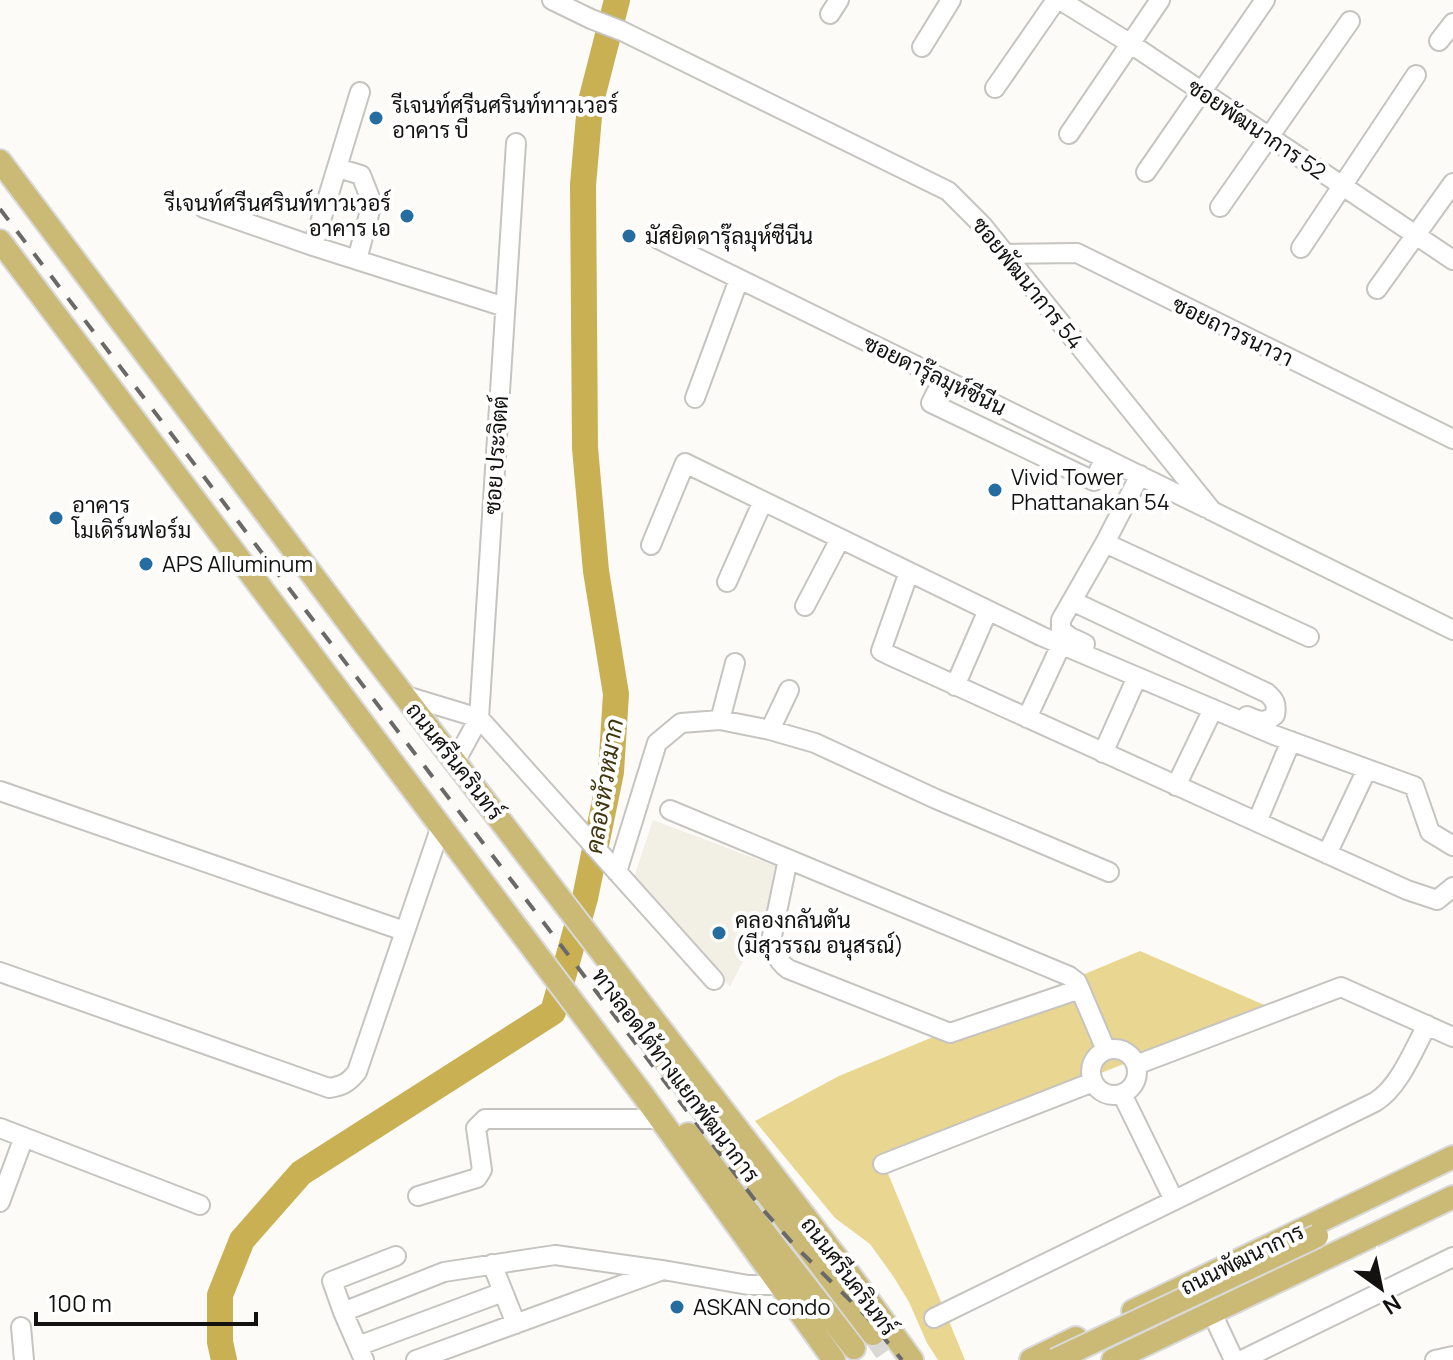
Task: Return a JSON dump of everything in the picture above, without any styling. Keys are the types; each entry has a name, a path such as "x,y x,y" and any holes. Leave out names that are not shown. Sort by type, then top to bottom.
{"main road":[{"name":"ถนนศรีนครินทร์","path":"0,161 491,808 557,905 611,976 912,1360"},
{"path":"0,241 446,833 543,951 596,1022 660,1119 834,1360"},
{"name":"ทางลอดใต้ทางแยกพัฒนาการ","path":"611,976 873,1334"},
{"name":"ทางลอดใต้ทางแยกพัฒนาการ","path":"596,1022 854,1348"},
{"name":"ถนนพัฒนาการ","path":"1031,1360 1453,1157"},
{"name":"ถนนพัฒนาการ","path":"1080,1360 1453,1171"},
{"name":"ถนนพัฒนาการ","path":"1055,1360 1453,1184"},
{"name":"ถนนพัฒนาการ","path":"1117,1358 1453,1197"},
{"path":"1101,1327 1100,1339 1106,1352 1117,1358"},
{"path":"895,1337 898,1360"}],"street":[{"name":"ซอยพัฒนาการ 54","path":"552,0 622,31 948,191 1006,254 1212,511 1453,630"},
{"path":"922,47 951,0"},
{"path":"995,88 1058,0"},
{"name":"ซอยพัฒนาการ 52","path":"1058,0 1131,44 1453,260"},
{"path":"1069,134 1160,0"},
{"path":"1146,172 1265,0"},
{"path":"1220,207 1350,21"},
{"path":"1439,41 1453,23"},
{"path":"1301,248 1416,75"},
{"path":"313,246 360,92"},
{"name":"ซอย ประจิตต์","path":"455,762 479,718 516,143"},
{"path":"338,168 361,175 372,203 357,260"},
{"path":"1377,289 1453,183"},
{"path":"204,208 505,307"},
{"name":"ซอยดารุ๊ลมุห์ซีนีน","path":"658,239 1212,511"},
{"name":"ซอยถาวรนาวา","path":"1006,254 1077,253 1453,439"},
{"path":"695,398 739,279"},
{"path":"943,379 931,403 1094,481 1105,458"},
{"path":"651,545 685,463 1061,645 1291,741 1414,786 1430,832 1453,846"},
{"path":"1072,601 1267,693 1274,700 1275,715 1270,720 1260,722 1070,637 1061,630 1061,620 1140,475"},
{"path":"727,582 763,501"},
{"path":"805,606 840,539"},
{"path":"1105,543 1309,637"},
{"path":"909,572 881,651 1407,890 1437,900 1453,887"},
{"path":"955,686 988,610"},
{"path":"1027,718 1061,645"},
{"path":"720,720 735,663"},
{"path":"1103,753 1137,677"},
{"path":"770,730 789,690"},
{"path":"403,695 479,718 714,980"},
{"path":"1176,786 1213,709"},
{"path":"617,872 657,743 681,723 720,720 815,743 936,799 1109,872"},
{"path":"1257,822 1291,741"},
{"path":"1327,854 1367,769"},
{"path":"0,791 404,931"},
{"path":"670,810 1069,976 1080,989 1106,1050"},
{"path":"0,972 329,1088 342,1086 357,1072 404,931 446,833"},
{"path":"788,859 772,936 777,959 788,969 950,1033 1080,989"},
{"path":"1136,1065 1341,987 1453,1037"},
{"path":"934,1318 1380,1099 1393,1086 1427,1025"},
{"path":"1106,1050 1124,1051 1136,1065 1134,1084 1122,1094 1114,1096 1099,1091 1093,1082 1090,1071 1092,1063 1106,1050"},
{"path":"883,1164 1093,1082"},
{"path":"1122,1094 1174,1200"},
{"path":"418,1196 480,1175 482,1170 476,1128 485,1119 660,1119"},
{"path":"0,1128 200,1205"},
{"path":"0,1202 24,1137"},
{"path":"343,1312 444,1272 555,1255 748,1285 780,1285"},
{"path":"396,1256 332,1281 361,1353 503,1292"},
{"path":"1242,1360 1453,1257"},
{"path":"492,1264 516,1324"},
{"path":"416,1360 663,1270"},
{"path":"1212,1313 1234,1360"},
{"path":"21,1327 24,1360"},
{"path":"1435,1360 1453,1356"}],"shaded area":[{"name":"คลองกลันตัน (มีสุวรรณ อนุสรณ์)","path":"653,820 789,871 730,987 633,880"},
{"path":"1140,951 1269,1007 882,1159 965,1360 938,1360 909,1302 870,1244 835,1218 755,1121 839,1076"}],"waterway":[{"name":"คลองหัวหมาก","path":"224,1360 220,1342 220,1295 242,1240 301,1173 553,1012 585,898 611,772 616,694 596,571 585,448 583,185 590,105 617,0"}],"tunnel":[{"path":"873,1334 891,1360"}],"railway":[{"path":"0,209 758,1204 796,1247 868,1318 902,1360"}],"place":[{"name":"รีเจนท์ศรีนศรินท์ทาวเวอร์ อาคาร บี","path":"376,118"},
{"name":"รีเจนท์ศรีนศรินท์ทาวเวอร์ อาคาร เอ","path":"407,216"},
{"name":"มัสยิดดารุ๊ลมุห์ซีนีน","path":"629,236"},
{"name":"Vivid Tower Phattanakan 54","path":"995,490"},
{"name":"อาคาร โมเดิร์นฟอร์ม","path":"56,518"},
{"name":"APS Alluminum","path":"146,564"},
{"name":"คลองกลันตัน (มีสุวรรณ อนุสรณ์)","path":"719,933"},
{"name":"ASKAN condo","path":"677,1307"}]}
